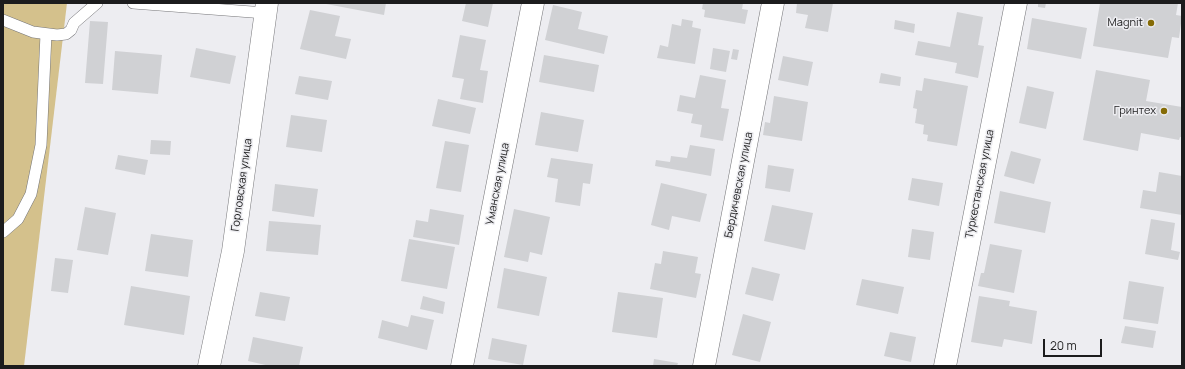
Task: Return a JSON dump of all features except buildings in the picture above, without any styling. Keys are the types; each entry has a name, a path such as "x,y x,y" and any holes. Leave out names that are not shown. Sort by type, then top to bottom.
{"street":[{"name":"Уманская улица","path":"462,366 533,3"},
{"name":"Бердичевская улица","path":"704,366 773,3"},
{"name":"Туркестанская улица","path":"945,366 1016,3"},
{"name":"Горловская улица","path":"209,366 233,251 266,8"}],"lane":[{"path":"3,20 33,32 57,35 66,34 71,30 74,23 97,3"},
{"path":"133,3 266,8"},
{"path":"3,232 18,220 31,194 41,145 46,34"}],"shaded area":[{"path":"3,3 67,3 24,366 3,366"}],"place":[{"name":"Magnit","path":"1151,23"},
{"name":"Гринтех","path":"1164,111"}]}
